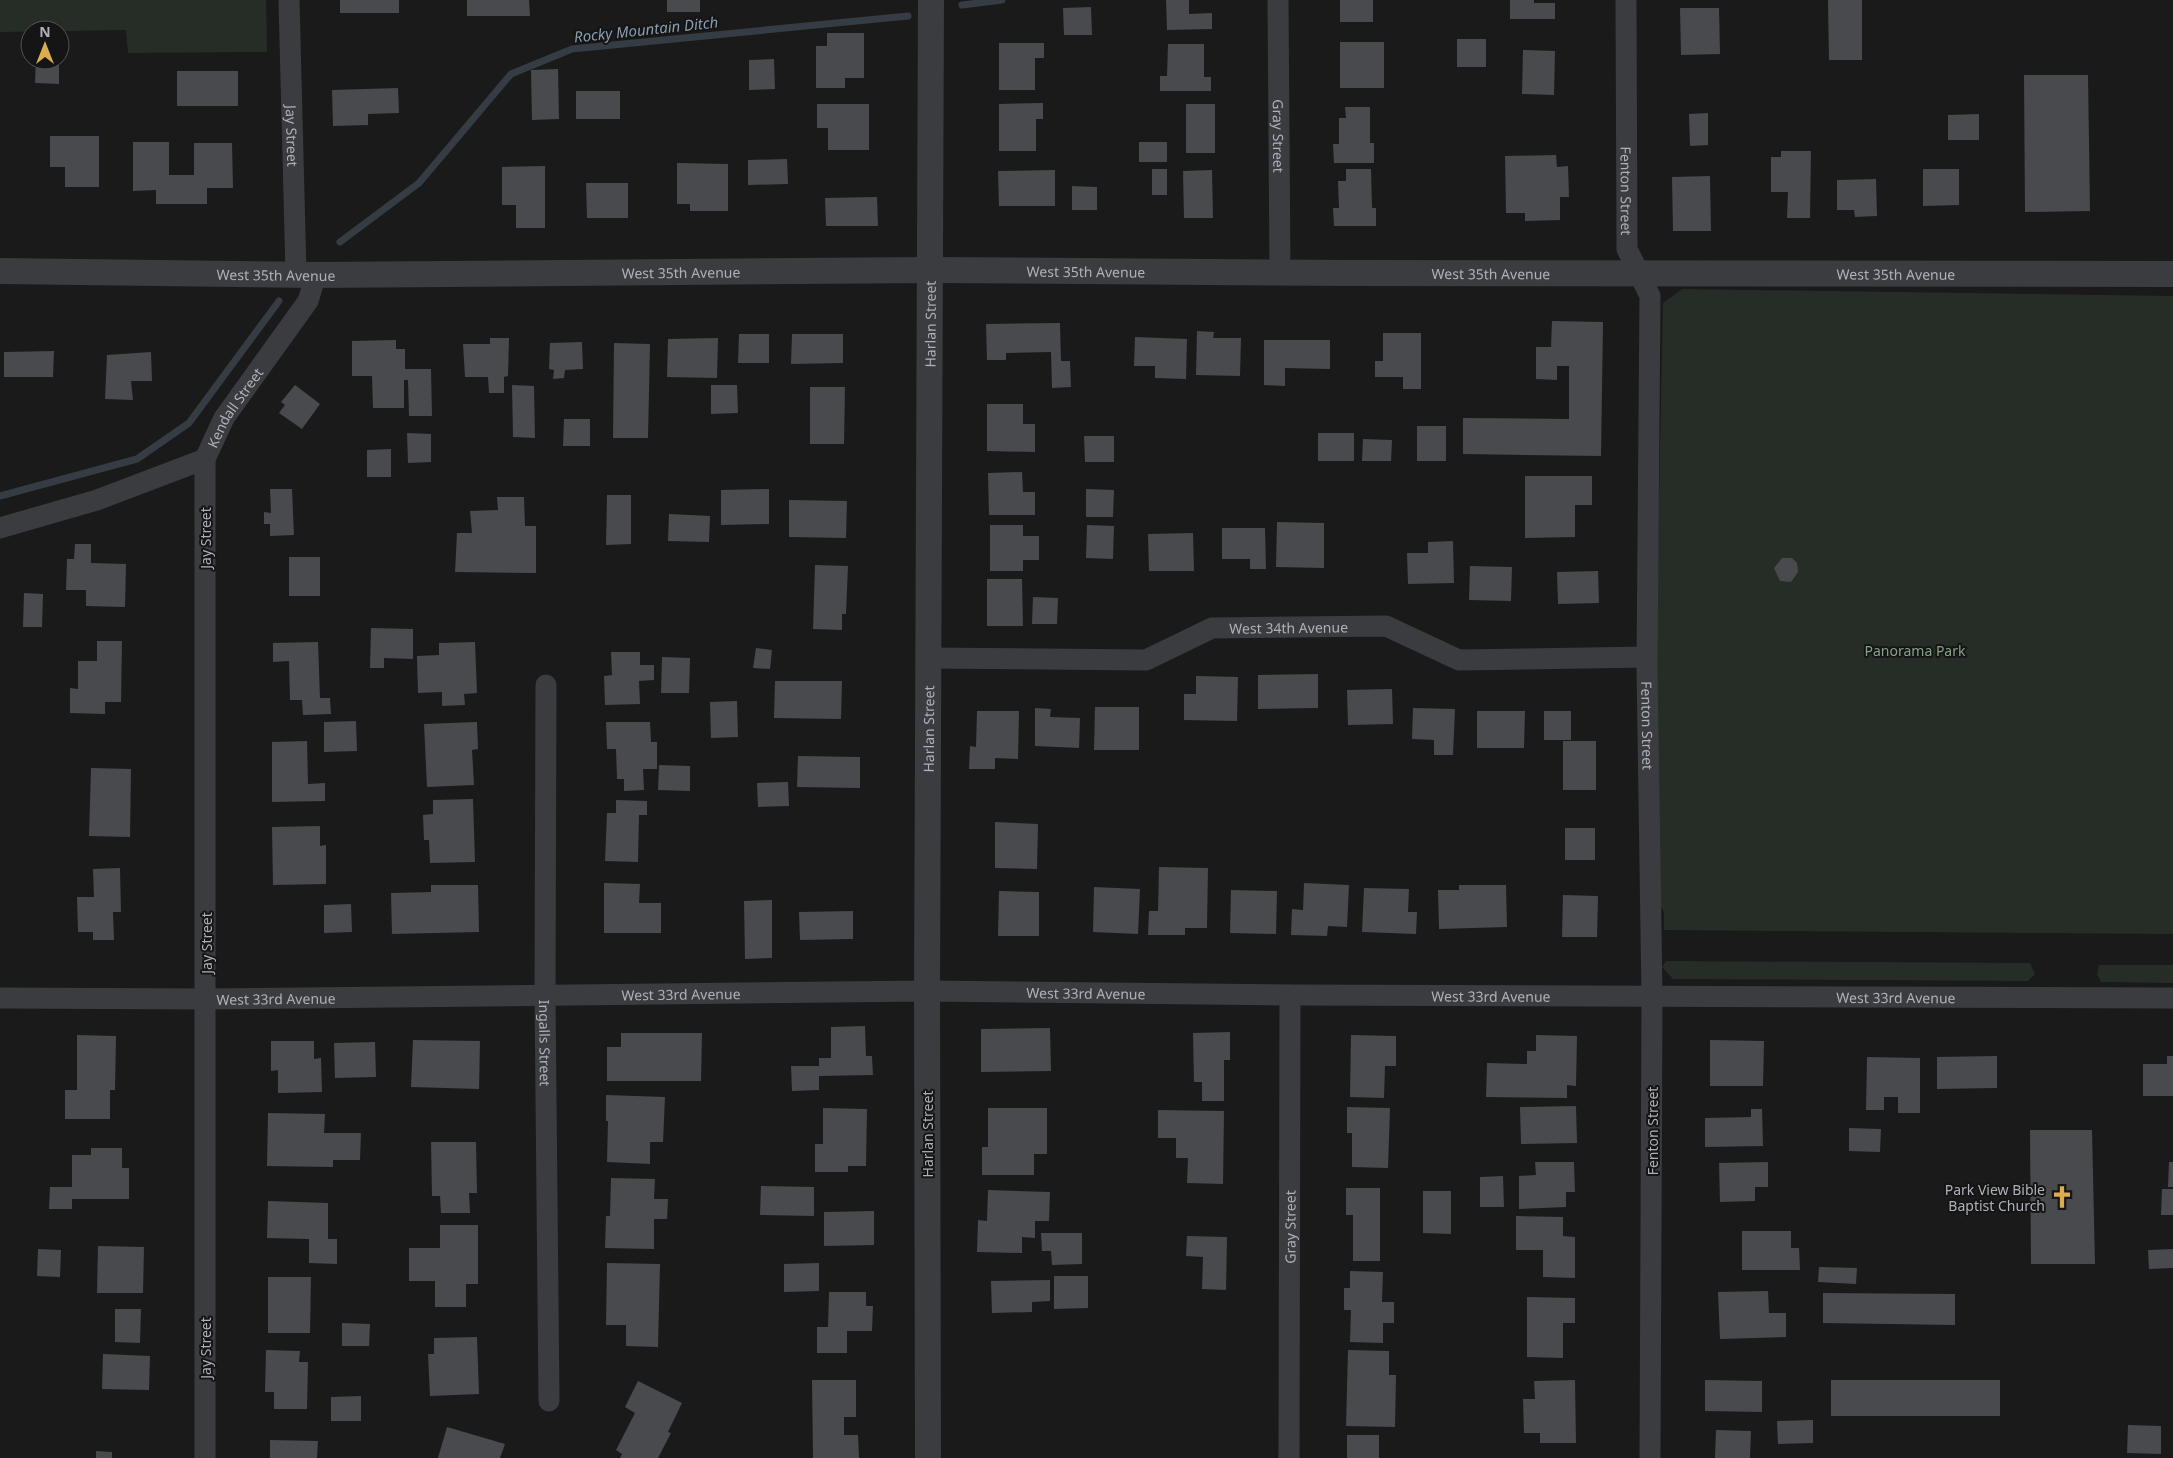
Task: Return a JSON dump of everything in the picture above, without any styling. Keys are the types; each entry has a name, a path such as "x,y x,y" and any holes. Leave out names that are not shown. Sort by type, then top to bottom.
{"street":[{"name":"Jay Street","path":"289,0 306,274"},
{"name":"Harlan Street","path":"928,1458 927,991 931,0"},
{"name":"Gray Street","path":"1278,0 1280,273"},
{"name":"Fenton Street","path":"1626,0 1627,250 1650,296 1647,657 1652,996 1650,1458"},
{"name":"West 35th Avenue","path":"0,271 306,274 931,270 1280,273 2173,274"},
{"name":"Kendall Street","path":"0,528 97,500 204,459 224,418 308,301 306,274"},
{"name":"Jay Street","path":"204,459 205,1458"},
{"name":"West 34th Avenue","path":"928,658 1146,660 1212,628 1386,626 1459,660 1647,657"},
{"name":"Ingalls Street","path":"546,685 545,995 549,1402"},
{"name":"West 33rd Avenue","path":"0,998 206,999 927,991 1290,995 2173,998"},
{"name":"Gray Street","path":"1288,1458 1290,995"}],"green space":[{"path":"0,0 266,0 267,52 128,53 126,30 70,31 70,20 20,20 20,32 0,32"},
{"name":"Panorama Park","path":"1682,289 2173,296 2173,934 1664,930 1664,912 1659,903 1655,701 1663,303"},
{"path":"1666,961 2030,963 2035,974 2028,981 1673,979 1662,967"},
{"path":"2099,965 2173,965 2173,983 2101,982 2097,974"}],"building":[{"path":"340,0 399,0 399,13 340,13"},
{"path":"467,0 529,0 530,16 467,16"},
{"path":"667,0 700,0 700,12 667,12"},
{"path":"1166,0 1189,0 1189,14 1212,13 1212,29 1167,30"},
{"path":"1340,0 1373,0 1373,22 1340,22"},
{"path":"1510,0 1534,0 1534,3 1555,3 1555,19 1510,19"},
{"path":"1828,0 1862,0 1862,60 1829,60"},
{"path":"1091,7 1092,35 1064,35 1063,8"},
{"path":"1680,8 1719,8 1720,54 1681,55"},
{"path":"827,33 864,33 864,78 845,78 845,88 816,88 816,46 827,46"},
{"path":"1457,39 1486,39 1486,67 1457,67"},
{"path":"1340,42 1384,42 1384,88 1340,88"},
{"path":"999,43 1044,43 1044,58 1035,58 1035,90 999,90"},
{"path":"1168,44 1204,44 1204,77 1211,77 1211,91 1160,91 1160,76 1167,76"},
{"path":"1523,50 1555,51 1554,95 1522,94"},
{"path":"774,59 775,89 749,90 749,60"},
{"path":"558,69 559,119 532,120 531,70"},
{"path":"36,70 59,70 59,84 35,83"},
{"path":"177,71 238,71 238,106 177,106"},
{"path":"2024,75 2088,75 2090,211 2025,212"},
{"path":"398,88 399,113 368,114 368,125 333,126 332,90"},
{"path":"576,91 620,91 620,119 576,119"},
{"path":"1043,103 1043,119 1036,119 1036,151 999,151 999,104"},
{"path":"817,104 869,104 869,150 828,150 828,128 817,128"},
{"path":"1186,104 1215,104 1215,153 1186,153"},
{"path":"1345,107 1370,107 1370,143 1374,143 1374,163 1334,163 1333,144 1339,144 1339,118 1346,118"},
{"path":"1708,113 1708,145 1690,146 1689,114"},
{"path":"1979,114 1979,140 1948,140 1948,115"},
{"path":"50,136 99,136 99,187 65,187 65,167 50,167"},
{"path":"133,142 169,142 169,175 194,175 194,143 232,143 233,188 207,188 207,204 156,204 156,190 133,191"},
{"path":"1139,142 1167,142 1167,162 1139,162"},
{"path":"1781,151 1811,151 1810,218 1787,218 1788,192 1771,192 1771,157 1781,157"},
{"path":"1556,155 1557,167 1568,166 1569,197 1560,197 1560,220 1525,221 1525,213 1506,213 1505,156"},
{"path":"787,159 788,184 748,185 748,160"},
{"path":"677,163 728,164 728,211 690,211 690,204 677,204"},
{"path":"545,166 545,228 516,228 516,205 502,205 502,167"},
{"path":"1152,169 1167,169 1167,195 1152,195"},
{"path":"1346,169 1371,169 1372,208 1376,208 1376,226 1334,226 1333,208 1339,208 1338,181 1346,181"},
{"path":"1923,169 1959,169 1959,205 1923,206"},
{"path":"1055,170 1055,206 999,206 998,171"},
{"path":"1212,170 1213,218 1184,218 1183,171"},
{"path":"1710,176 1711,231 1673,231 1672,177"},
{"path":"1876,179 1877,216 1855,217 1854,210 1837,210 1837,180"},
{"path":"586,183 628,183 628,218 587,218"},
{"path":"1072,186 1097,187 1097,210 1072,210"},
{"path":"877,197 878,226 826,226 825,198"},
{"path":"1552,321 1603,322 1601,456 1463,454 1463,418 1569,419 1569,366 1557,366 1557,380 1536,379 1536,347 1551,347"},
{"path":"1060,323 1061,361 1070,361 1071,387 1052,388 1051,352 1006,353 1006,360 987,360 986,324"},
{"path":"1197,331 1214,332 1213,338 1241,338 1240,376 1196,375"},
{"path":"1383,333 1421,333 1421,389 1403,389 1403,377 1375,377 1375,361 1383,361"},
{"path":"739,334 769,334 769,363 738,363"},
{"path":"792,334 843,334 843,363 791,364"},
{"path":"1135,337 1187,339 1186,379 1155,378 1155,366 1134,366"},
{"path":"490,338 509,338 508,376 504,377 504,393 489,393 488,377 465,377 463,344 490,344"},
{"path":"718,338 717,378 667,377 668,339"},
{"path":"396,340 396,349 405,349 405,369 431,369 432,416 409,416 408,380 404,380 404,408 373,408 372,376 352,376 352,341"},
{"path":"1264,340 1330,340 1330,369 1285,368 1285,386 1264,385"},
{"path":"582,342 583,369 565,370 564,378 553,379 554,370 549,369 550,343"},
{"path":"614,343 650,344 648,438 613,438"},
{"path":"54,351 53,377 4,377 4,352"},
{"path":"151,352 152,381 131,381 133,400 105,399 107,355"},
{"path":"295,385 320,404 302,429 279,413 285,405 281,402"},
{"path":"512,385 534,386 535,438 513,437"},
{"path":"711,385 737,385 738,413 711,414"},
{"path":"810,387 845,387 844,444 810,444"},
{"path":"987,404 1023,404 1023,424 1035,424 1035,452 987,451"},
{"path":"564,419 590,419 590,446 563,446"},
{"path":"1417,426 1446,426 1446,461 1417,461"},
{"path":"407,433 431,434 431,462 408,463"},
{"path":"1318,433 1354,433 1354,461 1318,461"},
{"path":"1084,436 1114,436 1114,462 1085,462"},
{"path":"1363,439 1392,440 1391,461 1362,461"},
{"path":"391,449 391,477 367,477 367,450"},
{"path":"1022,472 1023,492 1035,492 1035,515 989,515 988,473"},
{"path":"1525,476 1592,476 1592,505 1575,505 1575,537 1525,538"},
{"path":"270,489 292,489 294,535 270,536 270,524 264,524 264,512 271,513"},
{"path":"769,489 769,524 721,525 721,490"},
{"path":"1086,489 1114,490 1113,517 1086,517"},
{"path":"607,495 631,495 631,544 606,545"},
{"path":"497,497 524,497 525,526 536,526 536,573 455,572 457,533 472,533 470,511 498,510"},
{"path":"789,500 847,501 846,538 789,537"},
{"path":"669,514 710,516 709,542 668,541"},
{"path":"1277,522 1324,523 1324,568 1276,567"},
{"path":"990,525 1023,525 1023,536 1039,536 1039,560 1023,560 1023,571 990,571"},
{"path":"1087,525 1114,526 1113,559 1086,558"},
{"path":"1222,528 1265,528 1266,569 1250,569 1250,559 1222,559"},
{"path":"1193,533 1194,571 1149,571 1148,534"},
{"path":"1453,541 1454,583 1408,584 1407,553 1428,553 1428,542"},
{"path":"75,544 91,544 91,563 126,564 125,607 86,606 86,590 66,590 67,559 74,559"},
{"path":"289,557 320,557 320,596 289,596"},
{"path":"1782,558 1792,558 1797,563 1798,572 1791,582 1780,581 1774,568"},
{"path":"815,565 848,566 846,614 842,614 842,630 813,629"},
{"path":"1470,566 1512,567 1511,601 1469,600"},
{"path":"1598,571 1599,603 1558,604 1557,572"},
{"path":"987,579 1022,579 1023,626 987,626"},
{"path":"24,593 43,594 42,627 23,627"},
{"path":"1033,597 1058,598 1057,624 1032,624"},
{"path":"371,628 413,629 413,659 384,658 384,668 370,668"},
{"path":"97,641 122,641 121,702 105,702 105,714 70,713 70,688 78,689 78,661 97,661"},
{"path":"318,642 320,698 330,698 331,714 303,715 302,700 290,700 289,661 273,662 273,643"},
{"path":"475,642 477,693 464,694 465,705 442,706 442,692 418,693 417,656 439,655 439,643"},
{"path":"756,648 772,650 770,669 753,668"},
{"path":"611,652 640,652 640,665 654,665 654,680 639,681 640,704 605,705 604,676 612,675"},
{"path":"662,657 690,658 689,693 661,693"},
{"path":"1318,674 1318,708 1258,709 1258,675"},
{"path":"1196,676 1238,677 1237,721 1184,720 1184,694 1196,694"},
{"path":"775,681 842,681 841,719 774,718"},
{"path":"1392,689 1393,724 1348,725 1347,690"},
{"path":"737,701 738,737 711,738 710,702"},
{"path":"1095,707 1139,707 1139,750 1094,750"},
{"path":"1035,708 1051,709 1050,717 1080,718 1079,748 1035,746"},
{"path":"1413,708 1455,709 1453,755 1434,755 1434,740 1412,739"},
{"path":"977,711 1019,711 1018,759 995,758 995,769 969,769 970,746 976,747"},
{"path":"1477,711 1525,711 1524,748 1477,748"},
{"path":"1544,711 1571,711 1571,740 1544,740"},
{"path":"356,721 357,751 324,752 324,722"},
{"path":"477,722 478,749 472,750 474,785 427,787 424,724"},
{"path":"606,722 650,722 651,742 657,742 657,769 643,769 644,790 624,791 624,779 617,779 616,749 607,749"},
{"path":"307,741 308,784 325,783 325,801 272,802 272,742"},
{"path":"1563,741 1596,741 1596,790 1563,790"},
{"path":"798,756 860,757 860,788 797,787"},
{"path":"659,765 690,766 690,791 658,790"},
{"path":"91,768 131,769 130,837 89,836"},
{"path":"788,782 789,806 758,807 757,783"},
{"path":"473,799 475,862 430,863 429,840 424,840 423,815 433,814 433,800"},
{"path":"616,800 647,801 647,815 639,815 638,862 605,861 607,813 616,813"},
{"path":"995,822 1038,824 1037,869 995,868"},
{"path":"320,826 320,846 326,845 326,884 273,885 272,827"},
{"path":"1565,828 1595,828 1595,860 1565,860"},
{"path":"1159,867 1208,868 1207,928 1185,928 1185,935 1148,935 1149,911 1158,911"},
{"path":"120,868 121,912 113,912 114,940 93,940 93,932 78,932 77,897 94,897 93,869"},
{"path":"604,883 640,884 639,903 661,903 661,933 604,933"},
{"path":"1304,883 1349,885 1347,927 1328,926 1327,936 1291,935 1292,909 1303,910"},
{"path":"431,885 478,885 479,932 392,934 391,893 431,892"},
{"path":"1459,885 1506,885 1507,927 1439,929 1438,890 1459,890"},
{"path":"1094,887 1140,889 1138,934 1093,932"},
{"path":"1364,888 1409,889 1408,912 1417,912 1416,934 1362,932"},
{"path":"1231,890 1277,891 1276,934 1230,933"},
{"path":"999,891 1039,892 1039,936 998,936"},
{"path":"1563,895 1598,896 1597,937 1562,937"},
{"path":"772,900 772,958 745,959 744,901"},
{"path":"351,904 352,932 324,933 324,905"},
{"path":"853,911 853,939 800,940 799,912"},
{"path":"865,1026 866,1056 872,1056 873,1075 819,1076 819,1090 792,1091 791,1066 819,1066 819,1058 831,1058 831,1027"},
{"path":"1050,1028 1051,1071 981,1072 981,1029"},
{"path":"1230,1032 1230,1060 1224,1060 1224,1101 1202,1101 1202,1082 1194,1082 1193,1033"},
{"path":"621,1033 702,1033 701,1081 607,1081 607,1047 621,1047"},
{"path":"77,1035 116,1036 115,1090 110,1090 110,1119 65,1119 65,1090 77,1090"},
{"path":"1351,1035 1396,1036 1396,1066 1385,1066 1384,1098 1350,1097"},
{"path":"1536,1035 1577,1036 1576,1086 1567,1085 1567,1098 1486,1097 1487,1063 1527,1064 1527,1051 1536,1051"},
{"path":"413,1040 480,1041 479,1089 411,1087"},
{"path":"1710,1040 1764,1041 1763,1086 1710,1086"},
{"path":"271,1041 314,1041 314,1059 321,1058 322,1092 278,1093 278,1070 271,1071"},
{"path":"375,1042 376,1077 335,1078 334,1043"},
{"path":"1997,1056 1997,1088 1937,1089 1937,1057"},
{"path":"2167,1056 2173,1056 2173,1096 2143,1096 2143,1064 2167,1064"},
{"path":"1867,1057 1920,1058 1920,1113 1898,1113 1898,1097 1884,1097 1884,1110 1866,1110"},
{"path":"606,1095 665,1097 663,1142 650,1142 650,1164 607,1162 608,1121 606,1121"},
{"path":"1576,1106 1577,1143 1521,1144 1520,1107"},
{"path":"1347,1107 1390,1108 1388,1168 1352,1167 1352,1133 1347,1133"},
{"path":"823,1108 867,1109 866,1166 848,1166 848,1172 815,1172 815,1144 823,1144"},
{"path":"988,1108 1047,1108 1047,1154 1034,1154 1034,1175 982,1175 982,1147 988,1147"},
{"path":"1751,1109 1762,1109 1763,1146 1705,1147 1705,1118 1751,1117"},
{"path":"1158,1110 1224,1111 1223,1184 1187,1183 1188,1158 1176,1158 1176,1138 1158,1138"},
{"path":"268,1113 325,1114 324,1133 361,1133 360,1160 333,1160 333,1167 267,1166"},
{"path":"1849,1128 1881,1129 1880,1152 1849,1151"},
{"name":"Park View Bible Baptist Church","path":"2030,1130 2092,1130 2095,1264 2031,1264"},
{"path":"431,1142 476,1142 477,1193 469,1193 470,1213 441,1213 440,1196 432,1196"},
{"path":"91,1148 122,1148 122,1168 129,1168 129,1199 72,1199 72,1209 49,1209 50,1187 72,1187 72,1155 91,1155"},
{"path":"1535,1162 1574,1162 1575,1192 1566,1192 1566,1207 1519,1209 1519,1176 1536,1175"},
{"path":"1768,1162 1768,1187 1755,1187 1755,1201 1720,1202 1719,1163"},
{"path":"2169,1162 2173,1162 2173,1187 2168,1187"},
{"path":"1503,1176 1504,1207 1480,1207 1480,1177"},
{"path":"611,1178 655,1179 654,1199 668,1199 667,1219 654,1219 654,1249 605,1248 606,1216 610,1216"},
{"path":"761,1186 814,1187 814,1216 760,1215"},
{"path":"1346,1188 1380,1188 1380,1261 1353,1261 1353,1215 1346,1215"},
{"path":"2162,1189 2173,1189 2173,1215 2161,1215"},
{"path":"988,1190 1050,1192 1049,1221 1035,1221 1035,1238 1022,1237 1022,1253 977,1252 978,1220 987,1221"},
{"path":"1423,1191 1451,1191 1451,1234 1423,1233"},
{"path":"268,1201 328,1203 328,1239 337,1239 337,1264 309,1263 309,1239 267,1238"},
{"path":"874,1211 874,1245 824,1246 824,1212"},
{"path":"1516,1216 1563,1217 1563,1236 1575,1237 1575,1278 1543,1277 1543,1250 1516,1250"},
{"path":"440,1225 478,1225 478,1284 466,1284 466,1307 435,1307 435,1281 409,1281 409,1248 440,1248"},
{"path":"1742,1231 1791,1231 1791,1248 1799,1248 1800,1270 1742,1270"},
{"path":"1041,1233 1082,1233 1082,1264 1052,1265 1051,1251 1042,1251"},
{"path":"1187,1236 1227,1237 1226,1290 1202,1289 1203,1257 1186,1256"},
{"path":"98,1246 144,1247 143,1293 97,1293"},
{"path":"38,1249 61,1250 60,1277 37,1276"},
{"path":"2173,1249 2173,1268 2149,1269 2148,1250"},
{"path":"607,1263 660,1264 658,1347 626,1346 626,1325 606,1325"},
{"path":"819,1263 819,1291 784,1292 784,1264"},
{"path":"1819,1267 1857,1268 1856,1284 1818,1282"},
{"path":"1350,1271 1383,1272 1382,1302 1394,1302 1394,1323 1383,1323 1383,1343 1350,1342 1351,1310 1344,1310 1344,1288 1350,1288"},
{"path":"1054,1276 1088,1276 1088,1308 1054,1309"},
{"path":"268,1277 311,1277 310,1333 268,1333"},
{"path":"1050,1280 1050,1301 1032,1302 1032,1312 992,1313 991,1281"},
{"path":"1768,1291 1769,1313 1786,1313 1786,1337 1720,1339 1718,1292"},
{"path":"829,1292 866,1292 866,1306 873,1306 872,1331 847,1331 847,1353 817,1353 817,1327 828,1327"},
{"path":"1823,1293 1955,1294 1955,1325 1823,1323"},
{"path":"1527,1297 1575,1298 1575,1323 1563,1323 1563,1358 1527,1357"},
{"path":"115,1309 141,1309 140,1343 115,1342"},
{"path":"342,1323 370,1324 369,1346 342,1346"},
{"path":"477,1337 479,1394 430,1396 428,1354 434,1354 434,1338"},
{"path":"266,1350 300,1351 299,1362 308,1362 307,1409 274,1409 274,1392 265,1392"},
{"path":"1348,1350 1389,1351 1389,1375 1396,1375 1395,1427 1346,1426"},
{"path":"103,1354 150,1356 149,1390 102,1389"},
{"path":"812,1380 856,1380 856,1417 844,1417 844,1435 858,1435 859,1458 813,1458"},
{"path":"1575,1380 1576,1443 1540,1443 1540,1433 1524,1433 1523,1399 1535,1399 1534,1381"},
{"path":"1705,1380 1762,1381 1762,1412 1705,1411"},
{"path":"1831,1380 2000,1380 2000,1416 1831,1416"},
{"path":"638,1381 682,1403 668,1432 671,1433 658,1458 620,1458 622,1454 616,1450 635,1413 625,1407"},
{"path":"361,1396 361,1421 331,1421 331,1397"},
{"path":"1813,1420 1813,1443 1778,1444 1777,1421"},
{"path":"2128,1425 2161,1426 2161,1454 2127,1453"},
{"path":"447,1427 505,1444 500,1458 438,1458"},
{"path":"1716,1430 1751,1431 1750,1458 1715,1458"},
{"path":"1347,1435 1379,1435 1379,1458 1347,1458"},
{"path":"270,1440 318,1441 317,1458 270,1458"},
{"path":"96,1451 112,1452 112,1458 96,1458"}],"waterway":[{"name":"Rocky Mountain Ditch","path":"962,5 1002,0"},
{"name":"Rocky Mountain Ditch","path":"340,242 419,183 511,74 572,49 908,16"},
{"name":"Rocky Mountain Ditch","path":"0,496 137,459 189,423 279,301"}],"place":[{"name":"Park View Bible Baptist Church","path":"2062,1197"}]}
